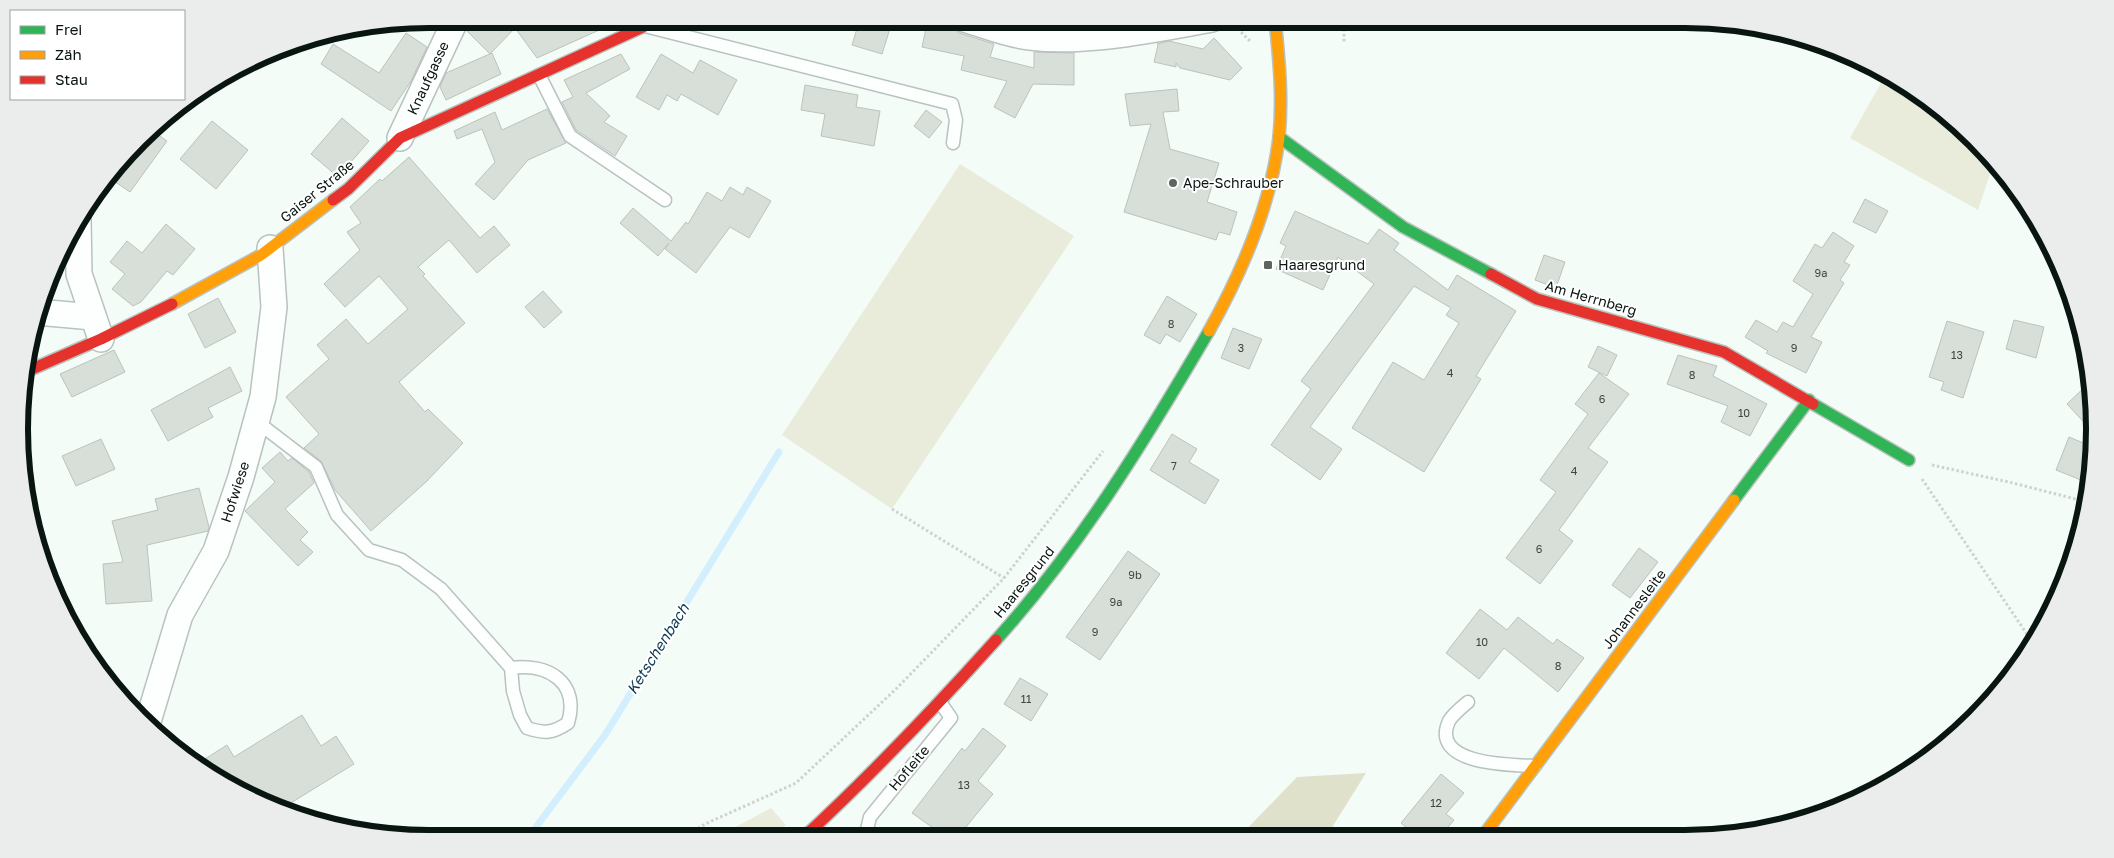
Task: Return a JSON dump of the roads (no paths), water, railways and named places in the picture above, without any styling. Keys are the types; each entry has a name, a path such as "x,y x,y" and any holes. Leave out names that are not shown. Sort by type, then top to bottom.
{"street":[{"name":"Knaufgasse","path":"400,138 452,28"},
{"name":"Gaiser Straße","path":"33,367 97,328 191,295 261,255 348,189 400,138 637,28"},
{"path":"996,28 1027,37 1050,39 1130,34 1163,28"},
{"name":"Haaresgrund","path":"811,830 842,802 940,702 1031,601 1090,522 1165,407 1221,309 1257,231 1274,165 1279,137 1281,76 1276,28"},
{"name":"Am Herrnberg","path":"1279,137 1403,227 1537,299 1724,352 1909,460"},
{"path":"78,233 79,274 97,328"},
{"name":"Hofwiese","path":"149,717 180,615 216,551 241,477 263,397 274,308 270,248"},
{"path":"45,314 97,328"},
{"name":"Johannesleite","path":"1487,830 1809,400"}],"lane":[{"path":"672,28 952,104 956,120 953,143"},
{"path":"539,75 570,136 665,200"},
{"path":"256,421 316,467 337,515 369,550 402,560 441,589 511,668 513,692 520,715 527,728 542,734 554,732 568,723 572,710 567,688 560,680 543,669 526,666 511,668"},
{"name":"Hofleite","path":"867,830 870,816 950,718 940,702"},
{"path":"1468,702 1450,720 1446,733 1449,745 1457,753 1494,765 1535,766"}],"waterway":[{"name":"Ketschenbach","path":"534,830 605,735 779,452"}],"place":[{"name":"Ape-Schrauber","path":"1173,183"},
{"name":"Haaresgrund","path":"1268,265"}]}
